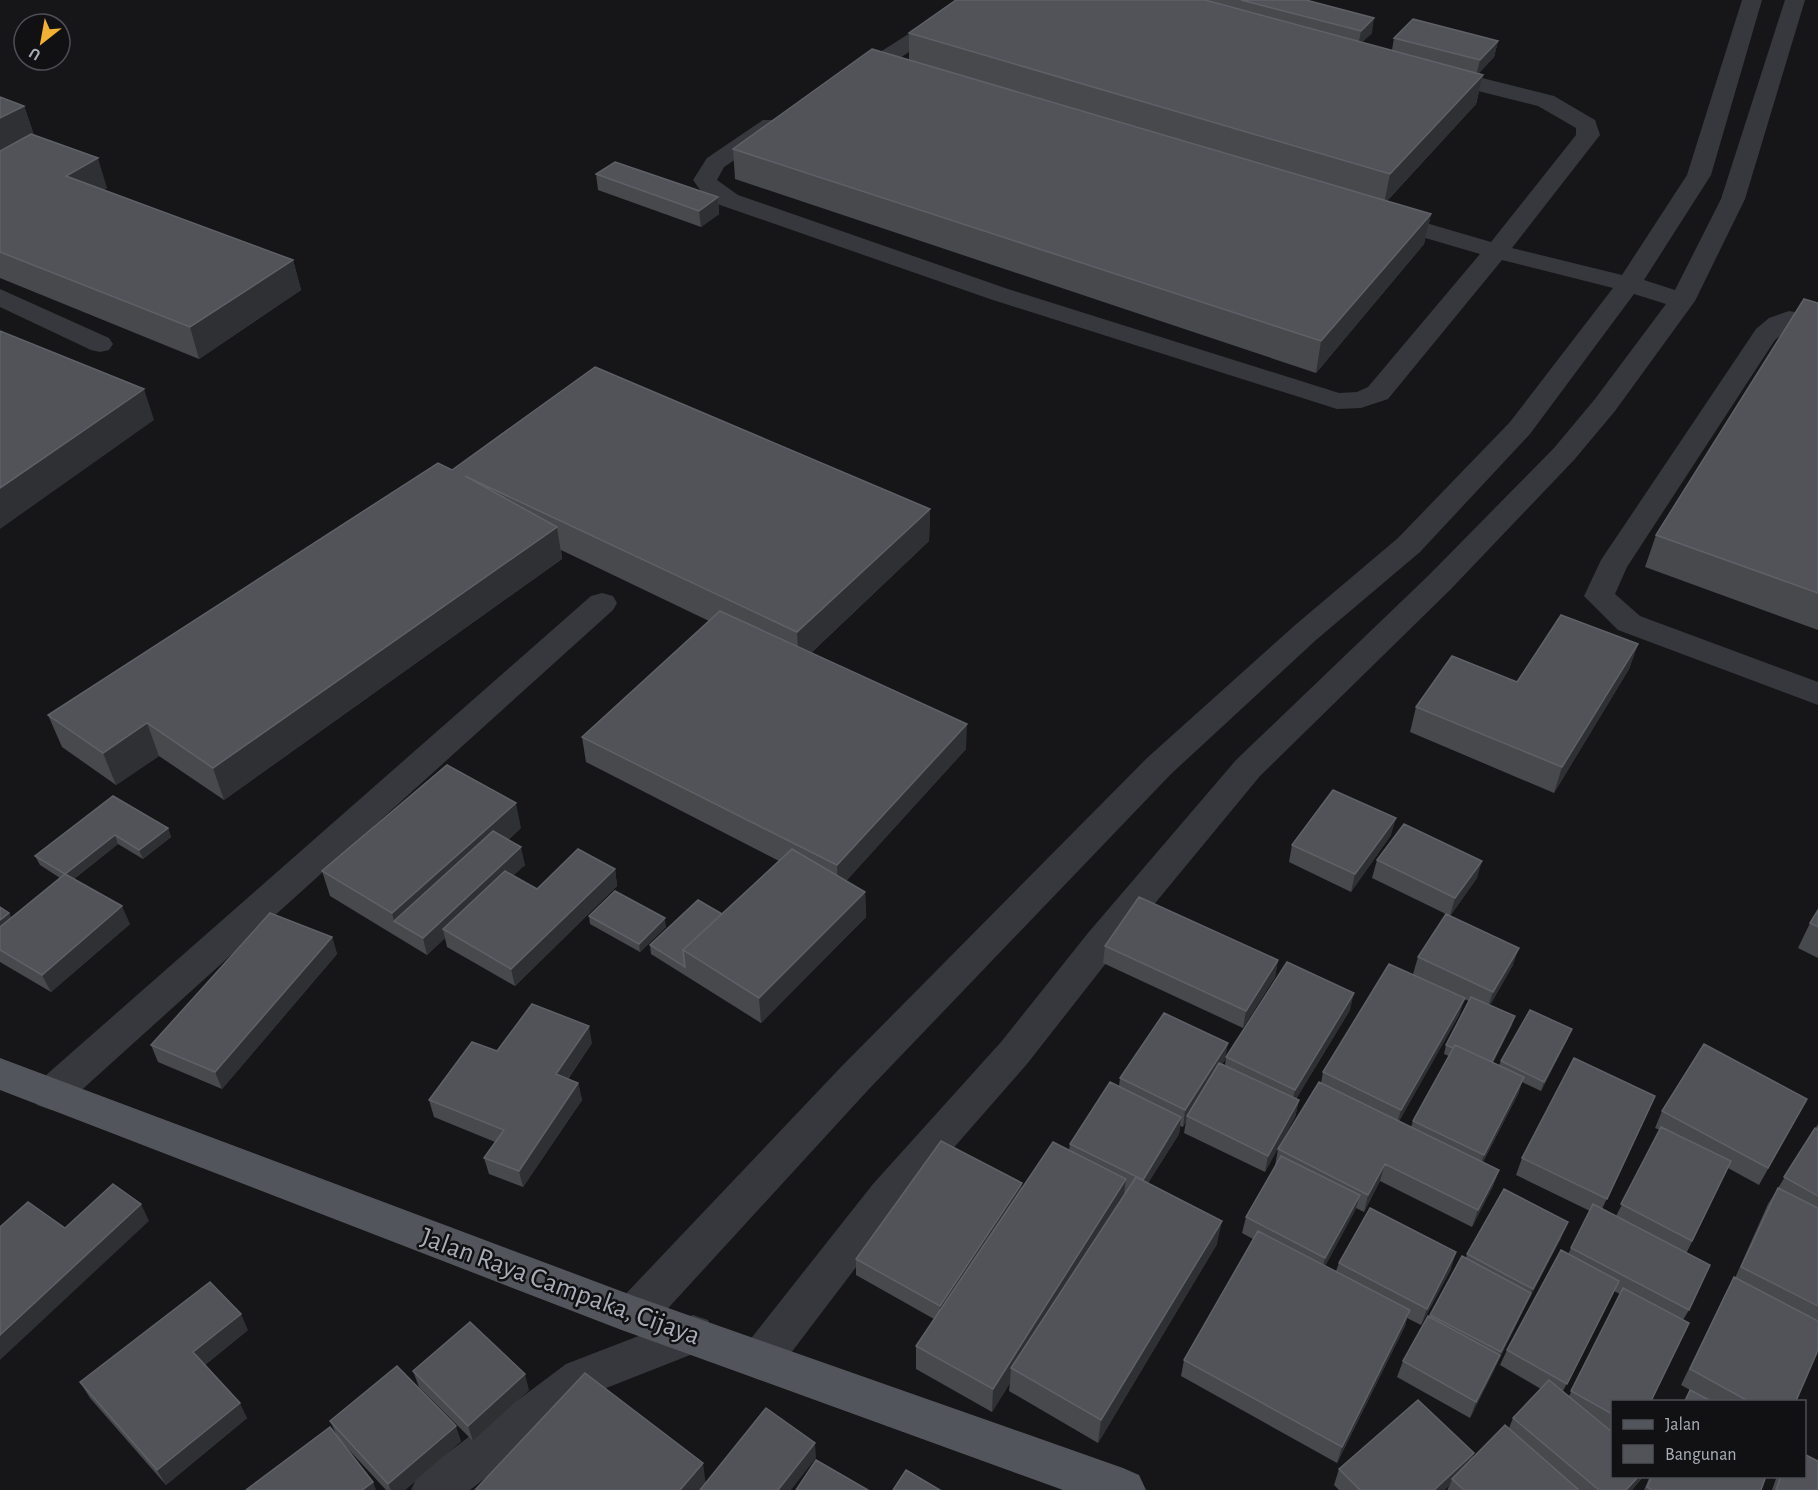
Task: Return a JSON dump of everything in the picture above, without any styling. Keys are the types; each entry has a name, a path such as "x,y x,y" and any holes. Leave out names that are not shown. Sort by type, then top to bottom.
{"main road":[{"name":"Jalan Raya Campaka, Cijaya","path":"0,1074 634,1315 693,1334 1124,1490"}],"street":[{"path":"836,89 976,0"},
{"path":"634,1315 855,1078 1159,766 1305,633 1409,544 1520,428 1629,284 1699,175 1752,0"},
{"path":"760,1360 887,1196 1014,1053 1101,943 1248,768 1440,582 1564,454 1605,405 1682,301 1734,200 1795,0"},
{"path":"875,66 898,73"},
{"path":"786,117 756,134 715,163 705,180 711,189 729,200 999,294 1337,401 1361,400 1378,393 1588,135 1587,125 1546,101 1416,68"},
{"path":"1358,210 1495,251 1629,284 1682,301"},
{"path":"0,297 100,344"},
{"path":"1818,324 1793,316 1777,322 1765,335 1612,567 1599,596 1629,623 1818,694"},
{"path":"51,1094 602,603"},
{"path":"434,1490 580,1378 693,1334"}],"building":[{"path":"956,0 1205,0 1483,75 1390,174 909,33"},
{"path":"1241,0 1306,0 1374,18 1361,31"},
{"path":"1413,19 1498,41 1480,60 1394,38"},
{"path":"872,49 1431,214 1321,341 733,149"},
{"path":"0,97 24,106 0,118"},
{"path":"31,134 98,158 66,176 293,260 190,327 0,252 0,151"},
{"path":"615,162 718,197 699,211 596,174"},
{"path":"1804,299 1818,303 1818,593 1656,535"},
{"path":"0,331 144,389 0,488"},
{"path":"595,367 930,509 797,632 465,476 557,527 213,768 147,723 103,753 48,715 438,463 452,470"},
{"path":"720,611 967,724 837,865 582,737"},
{"path":"1561,615 1638,644 1562,767 1416,707 1452,656 1517,682"},
{"path":"447,765 516,803 392,913 322,871"},
{"path":"1333,790 1396,818 1355,874 1292,845"},
{"path":"113,796 168,828 139,850 115,835 65,874 35,856"},
{"path":"1404,824 1482,861 1455,898 1377,860"},
{"path":"493,831 521,847 423,938 394,921"},
{"path":"578,849 615,869 511,969 443,929 505,871 537,889"},
{"path":"792,849 865,892 759,998 683,950"},
{"path":"65,874 122,906 42,975 0,950 0,927"},
{"path":"615,891 665,918 639,944 589,916"},
{"path":"1139,897 1278,960 1246,1011 1105,946"},
{"path":"698,900 722,914 683,950 685,967 650,945"},
{"path":"0,907 9,913 0,920"},
{"path":"1818,910 1818,927 1810,923"},
{"path":"270,913 332,937 215,1072 151,1045"},
{"path":"1446,914 1519,948 1493,992 1418,957"},
{"path":"1287,962 1354,993 1295,1090 1226,1057"},
{"path":"1389,964 1465,998 1401,1110 1323,1072"},
{"path":"1471,997 1515,1016 1492,1062 1455,1045 1453,1048 1446,1045"},
{"path":"532,1004 589,1026 556,1074 578,1083 519,1171 484,1158 504,1130 429,1100 472,1042 497,1051"},
{"path":"1530,1010 1572,1029 1544,1082 1501,1061"},
{"path":"1164,1013 1228,1043 1185,1110 1120,1078"},
{"path":"1704,1044 1807,1099 1768,1168 1662,1111"},
{"path":"1455,1045 1524,1077 1484,1155 1413,1121"},
{"path":"1574,1058 1655,1096 1607,1199 1522,1158"},
{"path":"1219,1063 1299,1100 1268,1156 1187,1116"},
{"path":"1110,1082 1181,1117 1143,1180 1070,1144"},
{"path":"1319,1082 1499,1170 1478,1210 1385,1164 1368,1195 1278,1149"},
{"path":"1661,1127 1731,1161 1692,1241 1621,1204"},
{"path":"1815,1128 1818,1130 1818,1196 1784,1177"},
{"path":"941,1141 1022,1183 940,1306 856,1259"},
{"path":"1053,1142 1126,1179 993,1389 916,1346"},
{"path":"1281,1156 1360,1195 1325,1258 1246,1217"},
{"path":"1136,1177 1222,1221 1101,1420 1011,1368"},
{"path":"113,1184 141,1204 0,1335 0,1227 28,1202 65,1228"},
{"path":"1778,1188 1818,1208 1818,1306 1741,1267"},
{"path":"1504,1189 1568,1222 1533,1289 1467,1254"},
{"path":"1593,1204 1710,1265 1689,1310 1571,1248"},
{"path":"1370,1208 1456,1252 1427,1309 1339,1263"},
{"path":"1258,1231 1410,1310 1342,1447 1184,1360"},
{"path":"1561,1250 1619,1281 1567,1384 1507,1350"},
{"path":"1462,1256 1531,1293 1501,1352 1430,1315"},
{"path":"1734,1277 1818,1321 1818,1350 1796,1400 1746,1400 1690,1369"},
{"path":"210,1282 241,1314 193,1352 240,1403 157,1470 80,1382"},
{"path":"1623,1288 1689,1323 1651,1400 1611,1400 1611,1413 1571,1391"},
{"path":"1428,1316 1500,1355 1476,1402 1403,1361"},
{"path":"470,1322 525,1374 468,1426 413,1371"},
{"path":"397,1366 456,1426 388,1484 330,1421"},
{"path":"585,1373 703,1463 680,1490 475,1490"},
{"path":"1549,1380 1611,1431 1611,1478 1637,1478 1626,1490 1599,1490 1513,1418"},
{"path":"1690,1390 1709,1400 1685,1400"},
{"path":"1418,1400 1474,1453 1434,1490 1360,1490 1339,1469"},
{"path":"766,1408 815,1443 778,1490 700,1490"},
{"path":"1505,1425 1579,1490 1464,1490 1452,1479"},
{"path":"330,1427 373,1482 362,1490 246,1490"},
{"path":"1806,1455 1818,1461 1818,1490 1776,1490 1780,1478 1806,1478"},
{"path":"816,1460 868,1490 796,1490"},
{"path":"906,1470 940,1490 893,1490"},
{"path":"1651,1478 1765,1478 1761,1490 1652,1490 1647,1487"}]}
